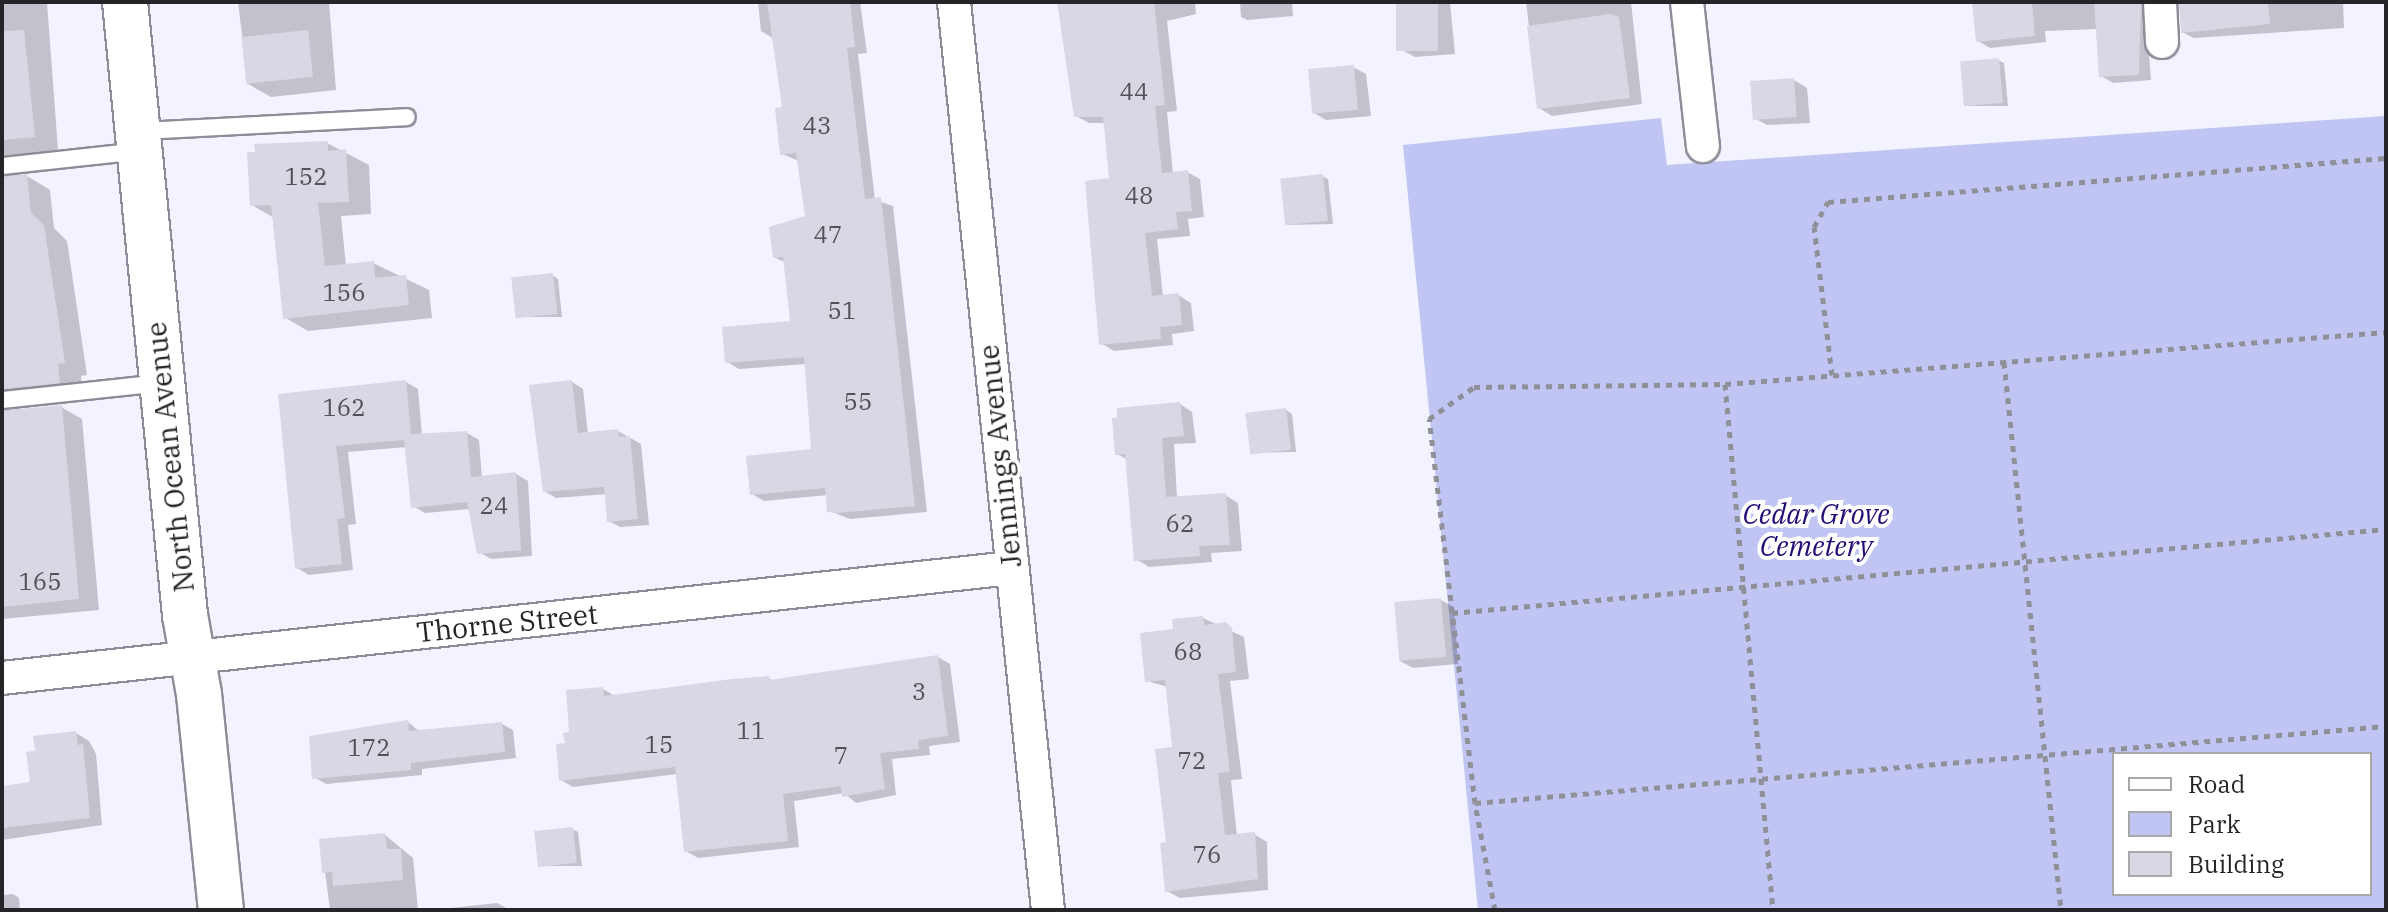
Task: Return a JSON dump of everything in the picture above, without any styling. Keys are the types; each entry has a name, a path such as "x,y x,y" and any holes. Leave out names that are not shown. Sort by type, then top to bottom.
{"street":[{"name":"North Ocean Avenue","path":"125,2 162,383 221,910"},
{"name":"Jennings Avenue","path":"954,2 1048,910"},
{"path":"1687,2 1703,146"},
{"path":"2160,2 2162,42"},
{"name":"Thorne Street","path":"2,678 1012,568"}],"lane":[{"path":"2,166 139,141 407,117"},
{"path":"2,400 162,383"}],"path":[{"path":"1832,375 1814,227 1828,202 2386,158"},
{"path":"1495,910 1475,803 1429,419 1474,387 1725,384 2386,332"},
{"path":"2004,362 2061,910"},
{"path":"1725,384 1773,910"},
{"path":"1452,613 2386,529"},
{"path":"1475,803 2386,726"}],"green space":[{"name":"Cedar Grove Cemetery","path":"2386,116 2386,910 1478,910 1403,145 1661,118 1667,165"}],"building":[{"path":"767,2 850,2 855,47 847,48 865,199 881,197 915,506 837,513 827,512 825,488 750,495 746,456 811,449 804,357 725,363 722,327 790,321 783,257 773,258 769,227 805,216 796,153 780,155 775,108 782,107"},
{"path":"1057,2 1154,2 1165,105 1155,106 1162,173 1188,170 1192,211 1176,212 1178,229 1145,233 1152,296 1179,293 1182,325 1160,327 1161,339 1099,345 1085,181 1109,178 1103,117 1074,117"},
{"path":"1396,2 1438,2 1438,51 1396,51"},
{"path":"1972,2 2032,2 2035,36 1976,42"},
{"path":"2094,2 2141,2 2139,75 2099,77"},
{"path":"2179,2 2268,2 2270,24 2181,33"},
{"path":"1610,14 1619,17 1630,98 1537,109 1527,26"},
{"path":"24,30 35,137 2,140 2,31"},
{"path":"308,30 313,77 246,84 241,37"},
{"path":"1999,58 2003,103 1964,106 1960,61"},
{"path":"1354,65 1358,110 1312,114 1308,69"},
{"path":"1794,78 1797,117 1753,120 1750,81"},
{"path":"328,141 328,151 346,149 349,202 318,203 325,266 374,261 375,278 406,275 409,305 283,319 271,205 250,206 247,152 255,152 254,144"},
{"path":"27,174 31,213 44,225 65,363 58,364 60,383 2,389 2,177"},
{"path":"1323,174 1328,221 1285,225 1280,178"},
{"path":"553,273 557,314 516,318 511,277"},
{"path":"406,380 411,434 467,431 471,477 516,472 521,550 477,554 467,502 411,508 404,440 336,446 345,518 337,519 342,564 295,569 278,394"},
{"path":"572,380 578,433 618,429 619,437 630,436 638,519 607,522 604,487 543,492 529,385"},
{"path":"1180,402 1184,436 1162,438 1166,497 1226,493 1230,545 1199,546 1200,556 1134,561 1125,454 1115,455 1112,418 1117,418 1117,408"},
{"path":"62,405 79,599 2,607 2,411"},
{"path":"1286,408 1291,450 1250,455 1245,413"},
{"path":"1441,598 1446,657 1399,661 1394,602"},
{"path":"1203,616 1204,625 1226,622 1232,628 1236,672 1218,674 1230,772 1218,773 1225,835 1255,832 1258,879 1165,892 1160,843 1166,842 1155,749 1172,747 1165,680 1145,682 1140,633 1173,629 1172,619"},
{"path":"938,655 948,736 918,740 919,749 880,753 885,789 842,797 841,786 783,794 788,841 684,852 675,767 559,781 556,744 565,743 563,733 569,732 566,690 603,687 604,696 732,679 769,676 769,680"},
{"path":"408,720 409,731 502,722 505,752 411,763 411,770 312,779 309,736"},
{"path":"76,731 78,745 83,744 90,818 2,828 2,786 30,782 26,752 35,751 33,736"},
{"path":"573,827 577,863 538,867 534,831"},
{"path":"385,833 387,849 401,849 403,880 333,886 332,872 322,873 319,839"}]}
